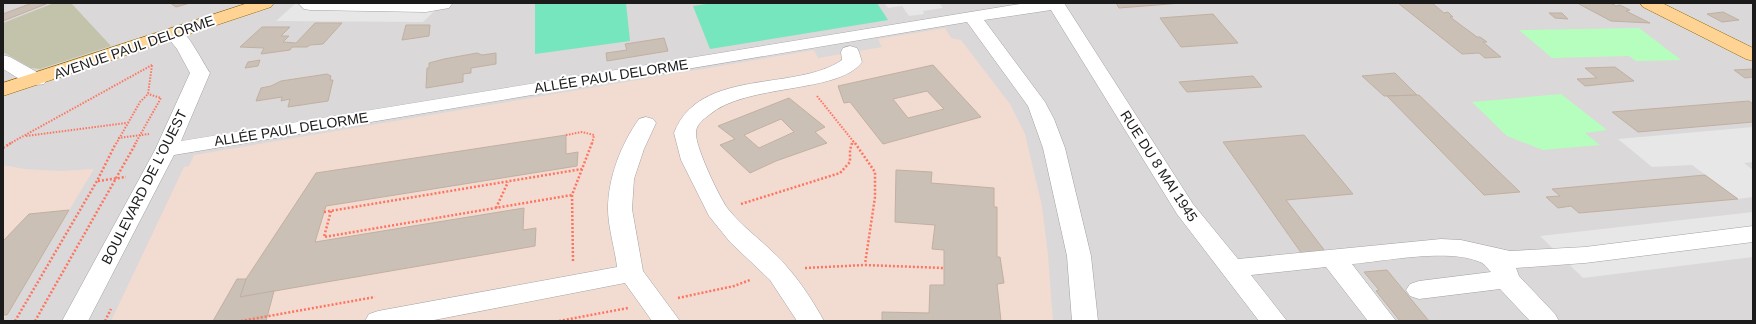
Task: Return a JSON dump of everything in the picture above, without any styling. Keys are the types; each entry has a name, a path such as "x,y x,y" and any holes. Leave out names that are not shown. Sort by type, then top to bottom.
{"main road":[{"name":"AVENUE PAUL DELORME","path":"3,90 37,80 265,3"},
{"path":"1649,3 1753,55"}],"street":[{"path":"307,3 310,6 426,7 443,4"},
{"name":"ALLÉE PAUL DELORME","path":"166,150 1056,3"},
{"name":"RUE DU 8 MAI 1945","path":"1056,3 1185,209 1274,321"},
{"path":"972,16 1038,106 1044,119 1054,148 1079,256 1084,321"},
{"name":"BOULEVARD DE L'OUEST","path":"75,321 166,150 200,73 185,47 174,34"},
{"path":"811,321 779,274 739,236 718,211 692,160 685,132 693,118 709,104 732,94 824,76 845,68 852,62 850,52"},
{"path":"3,61 37,80"},
{"path":"646,123 633,149 623,179 620,209 631,273 660,312"},
{"path":"1231,268 1441,247 1461,248 1510,260 1585,254 1753,234"},
{"path":"1490,256 1506,272 1506,279 1546,321"},
{"path":"1332,257 1383,321"},
{"path":"378,321 631,273"},
{"path":"1419,290 1506,279"}],"path":[{"path":"3,148 152,65 148,94 140,102 127,123 97,181 15,321"},
{"path":"805,80 853,141 875,172 875,197 865,265"},
{"path":"35,321 161,98 148,94"},
{"path":"23,136 127,123"},
{"path":"566,135 582,132 594,135 572,195 573,261"},
{"path":"718,211 840,173 850,162 850,150 853,141"},
{"path":"324,212 582,170"},
{"path":"495,208 508,182"},
{"path":"331,211 324,237 572,195"},
{"path":"559,321 660,312 775,270 865,265 944,268"}],"shaded area":[{"path":"3,3 1753,3 1753,321 3,321"},
{"path":"54,3 71,3 111,46 40,69 31,68 3,52 3,23"},
{"path":"296,3 443,3 423,22 276,21"},
{"path":"884,3 939,3 943,8 923,11 924,14 909,16 902,6 888,8"},
{"path":"945,28 951,38 961,40 1010,104 1025,134 1042,206 1048,255 1053,321 111,321 184,167 189,166 194,155 814,50 818,58 882,47 878,39"},
{"path":"1753,127 1753,162 1744,163 1753,170 1753,197 1738,199 1692,165 1652,167 1618,139"},
{"path":"3,165 25,169 60,171 94,169 3,321"},
{"path":"1753,212 1753,257 1583,278 1540,236"}],"green space":[{"path":"535,3 626,3 630,41 535,54"},
{"path":"713,3 877,3 888,20 710,49 693,6"},
{"path":"1639,28 1681,60 1636,61 1629,56 1552,58 1519,30"},
{"path":"1561,94 1607,130 1585,133 1600,145 1543,150 1507,136 1472,102"}],"building":[{"path":"32,3 46,4 3,21 3,14"},
{"path":"170,3 190,3 176,7"},
{"path":"1116,3 1182,3 1119,8"},
{"path":"1398,3 1432,3 1444,13 1448,12 1453,17 1450,17 1477,37 1480,37 1487,42 1483,42 1501,57 1485,58 1479,53 1462,54"},
{"path":"1611,3 1616,6 1620,5 1630,10 1626,11 1650,23 1611,21 1579,4"},
{"path":"1723,12 1739,20 1722,22 1707,14"},
{"path":"1549,13 1562,13 1568,19 1555,18"},
{"path":"1213,14 1238,43 1181,47 1160,18"},
{"path":"315,23 342,23 323,44 310,45 307,47 292,47 290,50 261,54 264,48 240,47 262,27 290,27 281,36 289,36 283,42 296,43"},
{"path":"406,25 430,25 429,36 402,40"},
{"path":"664,38 668,51 607,61 606,53 627,50 625,44"},
{"path":"477,53 482,55 496,53 496,64 471,68 471,73 463,74 463,82 426,88 427,68 429,68 429,63"},
{"path":"260,60 258,66 245,68 248,62"},
{"path":"933,65 981,117 883,144 850,102 844,103 838,86","holes":["927,91 944,109 908,118 893,99"]},
{"path":"1615,67 1634,81 1585,86 1577,79 1597,78 1585,68"},
{"path":"1753,69 1753,77 1745,78 1734,70"},
{"path":"1395,73 1417,95 1384,96 1362,76"},
{"path":"327,74 331,76 330,80 333,80 328,101 288,107 290,99 281,101 282,97 256,101 261,88 271,86 281,81"},
{"path":"1253,76 1262,87 1187,92 1179,82"},
{"path":"1419,95 1520,192 1484,195 1387,96"},
{"path":"789,98 825,127 815,132 827,143 776,161 750,173 720,145 735,139 718,126","holes":["781,119 794,132 759,148 744,135"]},
{"path":"1749,101 1753,104 1753,122 1638,132 1612,112"},
{"path":"566,135 566,154 578,152 577,166 326,206 315,242 524,208 523,230 536,228 535,246 240,297 246,279 316,173"},
{"path":"1304,135 1353,194 1286,200 1325,251 1302,254 1223,142"},
{"path":"896,170 932,172 931,183 994,188 994,207 997,207 997,257 1000,257 1004,283 997,284 1001,321 882,321 882,312 929,313 930,285 944,285 944,250 932,249 935,225 895,222"},
{"path":"1705,175 1738,199 1579,213 1571,206 1558,208 1546,197 1560,196 1552,189"},
{"path":"69,210 7,315 3,315 3,241 29,214"},
{"path":"1387,270 1429,321 1400,321 1376,291 1379,290 1364,272"},
{"path":"237,279 246,279 240,297 274,291 266,321 213,321"}]}
